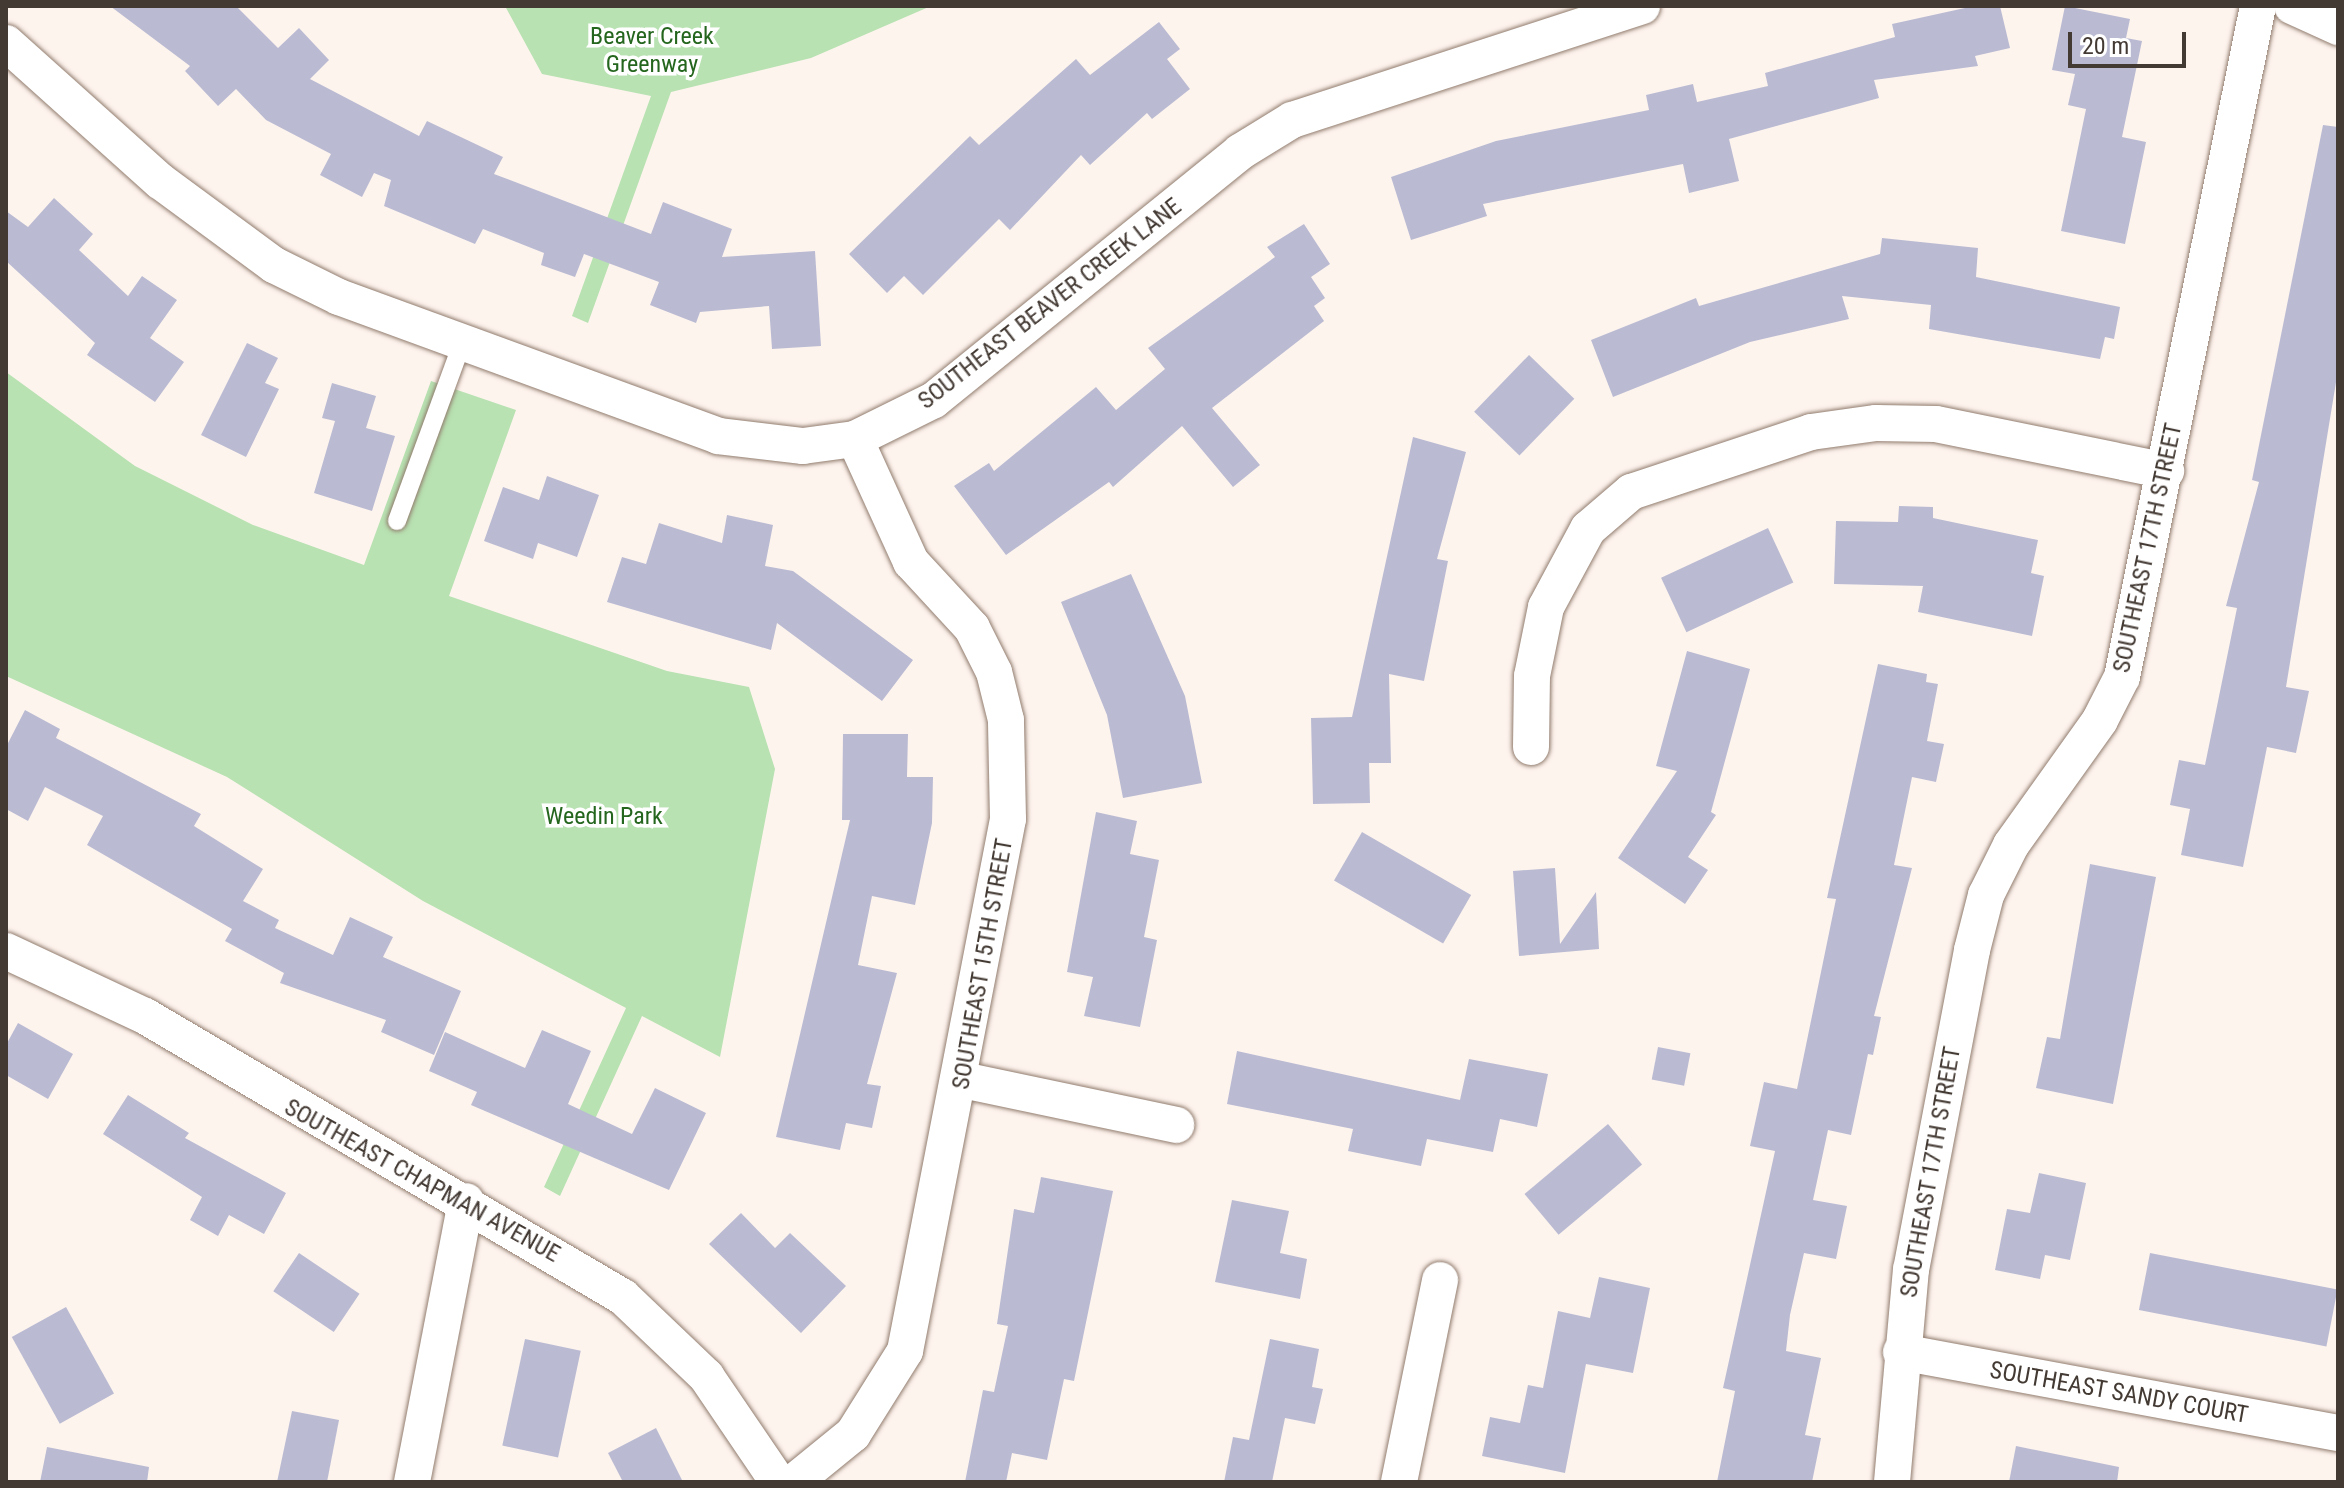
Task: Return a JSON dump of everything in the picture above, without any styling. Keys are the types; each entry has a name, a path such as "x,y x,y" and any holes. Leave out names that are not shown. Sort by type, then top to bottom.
{"street":[{"name":"SOUTHEAST BEAVER CREEK LANE","path":"6,43 160,181 274,265 339,297 718,436 803,446 855,439 934,400 1240,152 1292,120 1642,6"},
{"name":"SOUTHEAST 17TH STREET","path":"1892,1482 1901,1352 1986,895 2122,677 2258,6"},
{"path":"2292,6 2338,27"},
{"path":"1531,747 1532,676 1546,607 1588,529 1631,492 1811,432 1876,423 1936,424 2166,471"},
{"name":"SOUTHEAST 15TH STREET","path":"794,1482 853,1434 905,1351 963,1080 1008,819 1006,720 972,628 911,562 855,439"},
{"name":"SOUTHEAST CHAPMAN AVENUE","path":"6,951 145,1016 272,1097 466,1201 646,1318 736,1413 778,1482"},
{"path":"963,1080 1176,1125"},
{"path":"412,1482 466,1201"},
{"path":"1399,1482 1440,1280"},
{"name":"SOUTHEAST SANDY COURT","path":"1901,1352 2338,1433"}],"lane":[{"path":"397,521 463,341"}],"green space":[{"name":"Beaver Creek Greenway","path":"505,6 931,6 811,58 671,92 588,323 572,316 651,96 542,74"},
{"name":"Weedin Park","path":"6,372 135,466 253,525 364,565 431,381 516,410 449,596 667,671 749,687 775,769 720,1057 642,1016 560,1196 544,1187 626,1008 423,901 227,777 6,676"}],"building":[{"path":"110,6 236,6 278,48 299,28 329,60 310,79 419,136 427,121 503,157 494,174 651,234 663,202 732,229 722,257 815,251 821,346 772,349 769,306 700,312 696,323 650,305 659,282 584,254 575,277 541,265 544,253 483,229 475,244 384,206 391,180 374,173 362,197 320,175 331,154 266,120 236,89 218,106 185,71 190,66"},
{"path":"1974,6 2000,6 2010,48 1975,56 1978,66 1874,80 1879,98 1729,139 1739,181 1689,193 1683,164 1483,204 1487,216 1411,240 1391,177 1496,141 1649,110 1646,95 1693,84 1697,102 1768,86 1765,73 1895,37 1892,24"},
{"path":"2065,6 2130,19 2126,38 2142,41 2122,137 2146,142 2125,244 2061,231 2086,109 2068,105 2075,74 2052,70"},
{"path":"1159,22 1180,49 1167,59 1190,89 1152,119 1147,113 1090,165 1081,155 1010,230 999,219 923,295 904,276 887,293 849,254 970,136 979,145 1076,59 1090,75"},
{"path":"2323,125 2338,127 2338,370 2286,687 2309,691 2296,753 2267,747 2243,867 2181,855 2190,809 2170,805 2179,760 2205,765 2237,608 2226,606 2259,482 2252,480"},
{"path":"54,198 93,234 79,250 128,296 142,276 177,300 150,338 184,362 155,402 87,355 95,343 6,261 6,211 28,227"},
{"path":"1304,224 1330,264 1311,277 1325,298 1314,306 1324,321 1212,408 1260,465 1233,487 1182,426 1113,487 1109,482 1006,555 954,486 989,463 994,471 1096,387 1116,410 1165,369 1148,348 1275,257 1267,247"},
{"path":"1882,238 1978,248 1976,277 2120,307 2114,339 2105,337 2100,359 1929,329 1931,305 1842,296 1849,319 1750,342 1613,397 1591,340 1696,298 1699,306 1880,254"},
{"path":"247,343 278,358 265,383 279,389 246,457 201,435"},
{"path":"1529,355 1574,399 1519,456 1474,412"},
{"path":"332,383 376,396 366,428 395,436 372,511 314,493 335,421 322,418"},
{"path":"1413,437 1466,452 1437,559 1448,561 1424,681 1389,674 1391,763 1369,763 1370,803 1313,804 1311,718 1352,717"},
{"path":"547,476 599,495 577,557 538,543 533,559 484,541 503,487 539,500"},
{"path":"1899,506 1933,507 1933,518 2038,540 2031,573 2044,576 2032,636 1918,612 1923,586 1834,584 1836,521 1898,522"},
{"path":"727,515 773,525 765,566 793,571 913,660 882,701 777,623 771,650 607,602 622,557 646,564 659,523 722,543"},
{"path":"1768,528 1793,582 1686,632 1661,578"},
{"path":"1131,574 1185,696 1202,783 1123,798 1107,715 1061,602"},
{"path":"1687,651 1750,669 1711,812 1716,815 1688,857 1708,870 1685,904 1618,858 1677,771 1656,766"},
{"path":"1878,664 1927,674 1926,682 1938,684 1927,741 1944,744 1936,782 1912,777 1894,865 1912,868 1874,1016 1881,1017 1873,1055 1868,1054 1851,1135 1828,1130 1813,1200 1847,1206 1836,1259 1804,1253 1790,1315 1786,1351 1821,1358 1805,1435 1821,1438 1812,1482 1717,1482 1735,1391 1723,1388 1775,1151 1750,1146 1764,1082 1797,1089 1836,899 1827,898"},
{"path":"25,710 60,729 56,738 201,814 194,826 263,869 243,901 279,920 275,928 333,955 350,917 393,937 383,957 461,991 434,1055 381,1032 386,1020 280,983 284,973 225,941 232,929 87,845 103,816 45,787 28,821 6,809 6,747"},
{"path":"843,734 908,734 907,777 933,777 932,823 915,905 872,896 858,965 897,973 867,1084 881,1086 872,1128 846,1123 840,1150 776,1137 850,820 842,820"},
{"path":"1096,812 1137,821 1130,854 1159,860 1144,937 1157,940 1140,1027 1084,1016 1093,977 1067,972"},
{"path":"1362,832 1471,895 1443,943 1334,880"},
{"path":"2090,864 2156,877 2113,1104 2036,1088 2047,1037 2060,1039"},
{"path":"1555,868 1560,944 1596,892 1599,949 1519,956 1513,871"},
{"path":"18,1023 73,1054 48,1099 6,1075 6,1045"},
{"path":"542,1030 591,1051 568,1104 632,1134 655,1088 706,1113 669,1190 471,1105 477,1092 429,1071 445,1032 525,1068"},
{"path":"1658,1047 1690,1053 1684,1086 1652,1079"},
{"path":"1237,1051 1460,1100 1469,1059 1548,1074 1537,1127 1500,1119 1493,1152 1427,1139 1421,1166 1348,1151 1353,1129 1227,1104"},
{"path":"128,1095 189,1133 185,1138 286,1193 264,1234 229,1215 218,1236 190,1220 202,1197 103,1134"},
{"path":"1608,1124 1642,1165 1559,1235 1525,1194"},
{"path":"2039,1173 2086,1183 2070,1260 2045,1255 2040,1279 1995,1270 2007,1209 2030,1213"},
{"path":"1041,1177 1113,1191 1074,1381 1064,1379 1047,1460 1012,1453 1006,1482 965,1482 983,1390 994,1392 1008,1326 997,1324 1014,1209 1034,1213"},
{"path":"1232,1200 1289,1211 1280,1253 1307,1259 1300,1299 1215,1282"},
{"path":"741,1213 775,1248 790,1233 846,1286 801,1333 709,1244"},
{"path":"299,1253 360,1294 334,1332 273,1291"},
{"path":"2150,1253 2337,1289 2326,1346 2139,1310"},
{"path":"1599,1277 1650,1288 1633,1373 1586,1364 1565,1473 1482,1456 1490,1417 1520,1423 1528,1385 1543,1388 1558,1311 1590,1318"},
{"path":"66,1307 114,1394 60,1424 12,1337"},
{"path":"525,1339 581,1351 558,1457 502,1446"},
{"path":"1270,1339 1319,1349 1312,1387 1323,1389 1315,1424 1285,1418 1272,1482 1224,1482 1233,1437 1249,1440"},
{"path":"292,1411 339,1420 327,1482 277,1482"},
{"path":"656,1428 683,1482 623,1482 608,1453"},
{"path":"2016,1446 2119,1467 2117,1482 2009,1482"},
{"path":"47,1447 149,1467 147,1482 40,1482"}]}
